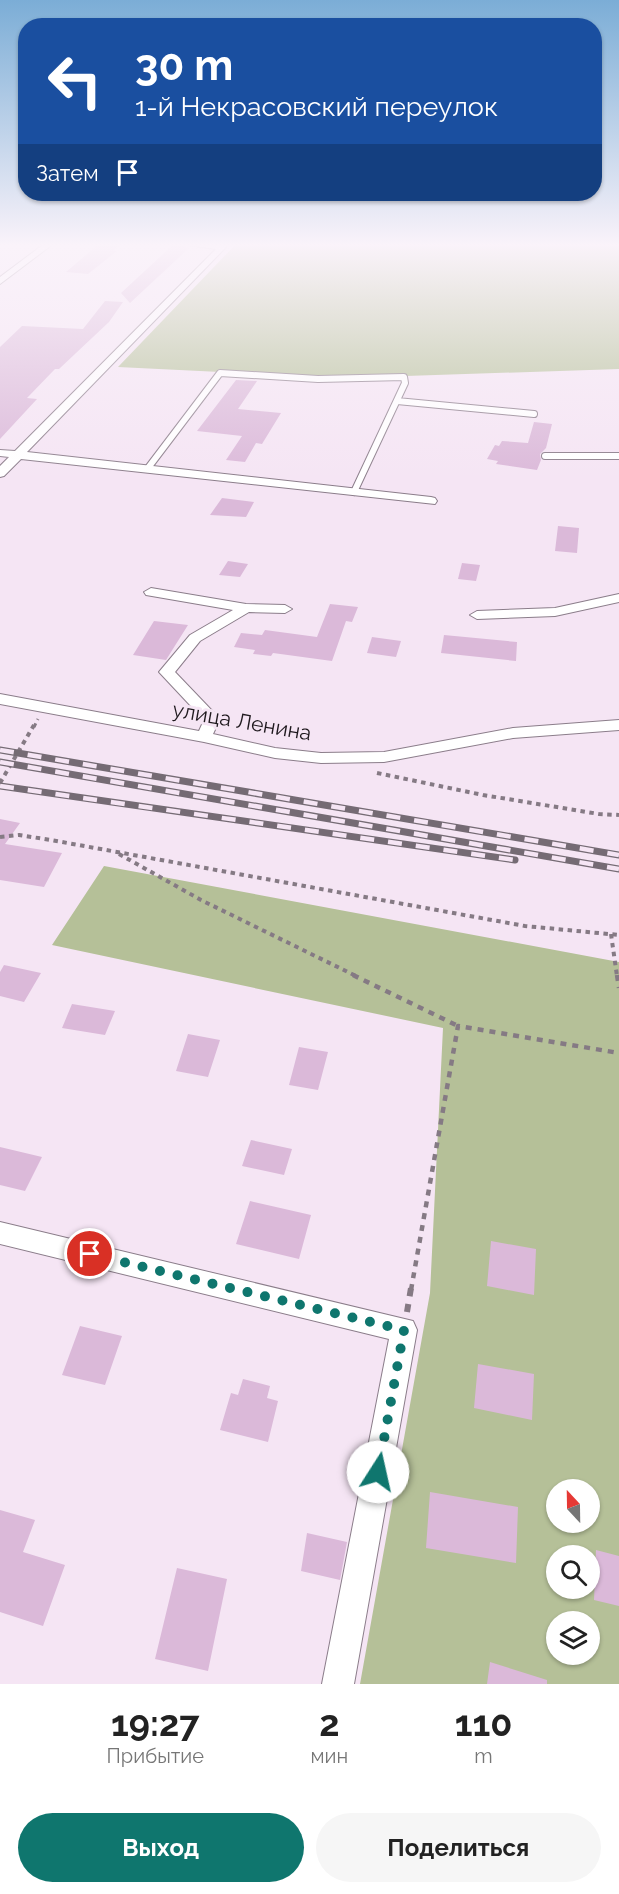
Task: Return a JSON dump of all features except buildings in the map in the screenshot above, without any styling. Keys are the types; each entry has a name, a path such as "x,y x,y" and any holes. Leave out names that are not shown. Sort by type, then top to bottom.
{"street":[{"path":"0,473 148,323"},
{"path":"0,453 431,501"},
{"path":"151,592 246,608 285,609"},
{"path":"477,615 555,612 619,598"},
{"path":"204,737 212,719 167,672 195,639 246,608"},
{"name":"улица Ленина","path":"0,699 204,737 274,753 321,758 384,757 513,732 619,725"},
{"path":"0,1233 404,1330 338,1684"}],"lane":[{"path":"148,468 220,373 318,379 404,377 405,383 354,492"},
{"path":"397,400 534,414"},
{"path":"545,456 619,456"}],"path":[{"path":"0,783 45,707"},
{"path":"372,771 483,795 599,814 619,815"},
{"path":"0,773 6,774"},
{"path":"0,837 19,835 525,926 619,935"},
{"path":"116,852 201,900 458,1026 619,1053"},
{"path":"611,934 619,988"},
{"path":"404,1330 458,1026"}],"green space":[{"path":"161,323 619,323 619,369 346,378 118,367"},
{"path":"104,866 619,962 619,1684 360,1684 430,1293 443,1028 52,945"}],"railway":[{"path":"0,750 619,855"},
{"path":"0,762 619,869"},
{"path":"0,786 515,860"}],"route":[{"path":"90,1254 404,1330 378,1472"}]}
